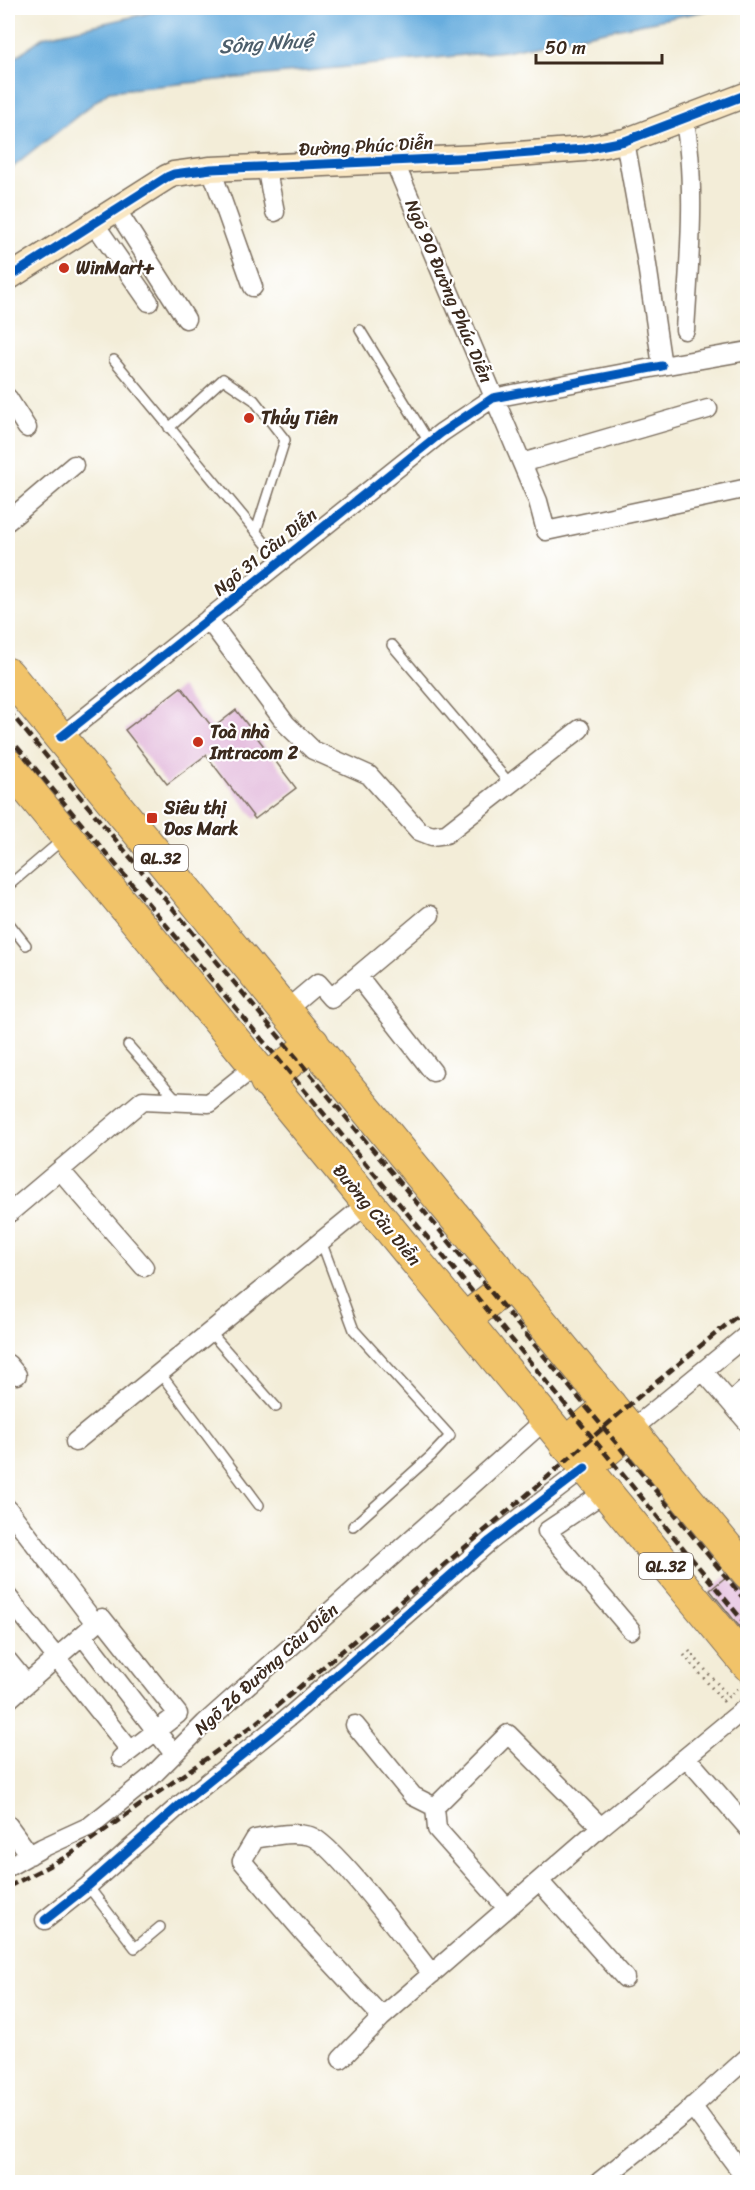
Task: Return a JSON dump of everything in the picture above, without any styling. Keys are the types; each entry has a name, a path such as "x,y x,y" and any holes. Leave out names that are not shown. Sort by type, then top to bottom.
{"highway":[{"name":"QL.32","path":"8,674 747,1573"},
{"name":"Đường Cầu Diễn","path":"8,765 747,1665"},
{"path":"260,1074 313,1043"},
{"path":"464,1320 510,1284"},
{"path":"575,1456 610,1405"},
{"path":"575,1456 631,1430"}],"street":[{"name":"Đường Phúc Diễn","path":"8,278 174,174 207,170 584,149 624,141 747,94"},
{"path":"684,117 688,135 690,171 690,257 685,330"},
{"path":"624,141 646,258 662,366"},
{"name":"Ngõ 90 Đường Phúc Diễn","path":"394,161 538,501 546,531 747,488"},
{"path":"262,167 272,211"},
{"path":"207,170 223,238"},
{"path":"207,170 253,287"},
{"path":"116,209 186,319"},
{"path":"94,223 149,302"},
{"path":"493,398 747,351"},
{"path":"8,398 27,428"},
{"name":"Ngõ 31 Cầu Diễn","path":"61,737 429,442 493,398"},
{"path":"522,463 708,409"},
{"path":"8,520 74,465"},
{"path":"208,619 286,724 313,750 369,775 419,831 432,836 446,834 580,729"},
{"path":"286,1010 318,983 331,999 430,915"},
{"path":"358,976 433,1072"},
{"path":"8,1214 143,1100 209,1103 260,1074"},
{"path":"60,1170 144,1267"},
{"path":"75,1442 368,1203"},
{"path":"631,1430 747,1334"},
{"path":"703,1371 747,1423"},
{"path":"731,1402 747,1387"},
{"name":"Ngõ 26 Đường Cầu Diễn","path":"8,1867 90,1827 151,1777 205,1723 545,1420"},
{"path":"45,1920 88,1886 181,1804 291,1715 490,1541 575,1456"},
{"path":"605,1492 547,1531 631,1630"},
{"path":"8,1509 156,1732 174,1754"},
{"path":"8,1597 55,1658 125,1754 178,1714 102,1618 88,1629 55,1658 26,1683 8,1700"},
{"path":"8,1661 26,1683"},
{"path":"341,2059 382,2017 507,1908 747,1706"},
{"path":"355,1725 413,1796 435,1807"},
{"path":"507,1908 437,1830 435,1807 508,1734 601,1827"},
{"path":"686,1757 747,1828"},
{"path":"8,1825 30,1855"},
{"path":"382,2017 303,1932 242,1861 255,1839 283,1834 311,1836 337,1857 432,1974"},
{"path":"539,1881 625,1978"},
{"path":"599,2182 692,2106 747,2057"},
{"path":"692,2106 747,2181"}],"lane":[{"path":"360,330 429,442"},
{"path":"114,360 280,561"},
{"path":"169,428 223,379 254,400 285,440 256,531"},
{"path":"392,645 511,785"},
{"path":"8,886 66,836"},
{"path":"8,922 26,945"},
{"path":"128,1045 178,1101"},
{"path":"321,1241 354,1330 450,1436 431,1456 352,1526"},
{"path":"210,1332 276,1407"},
{"path":"160,1373 259,1505"},
{"path":"88,1886 135,1948 160,1927"}],"path":[{"path":"689,1651 729,1697"},
{"path":"684,1655 723,1701 747,1681"}],"water":[{"name":"Sông Nhuệ","path":"171,8 713,8 505,51 109,91 8,171 8,63 43,37"}],"building":[{"name":"Toà nhà Intracom 2","path":"181,687 213,728 236,710 296,788 255,819 206,755 167,784 125,730"},
{"path":"727,1576 741,1590 747,1590 747,1636 710,1590"}],"railway":[{"path":"8,710 748,1604"},
{"path":"8,736 453,1268 748,1627"},
{"path":"8,1887 68,1856 258,1722 542,1482 636,1399 748,1307"}],"cycle path":[{"path":"8,278 174,174 211,169 479,157 584,149 625,141 748,94"},
{"path":"61,737 441,433 493,398 662,366"},
{"path":"45,1920 88,1886 181,1804 291,1715 490,1541 585,1468"}],"place":[{"name":"WinMart+","path":"64,268"},
{"name":"Thủy Tiên","path":"249,418"},
{"name":"Toà nhà Intracom 2","path":"198,742"},
{"name":"Siêu thị Dos Mark","path":"152,818"}]}
